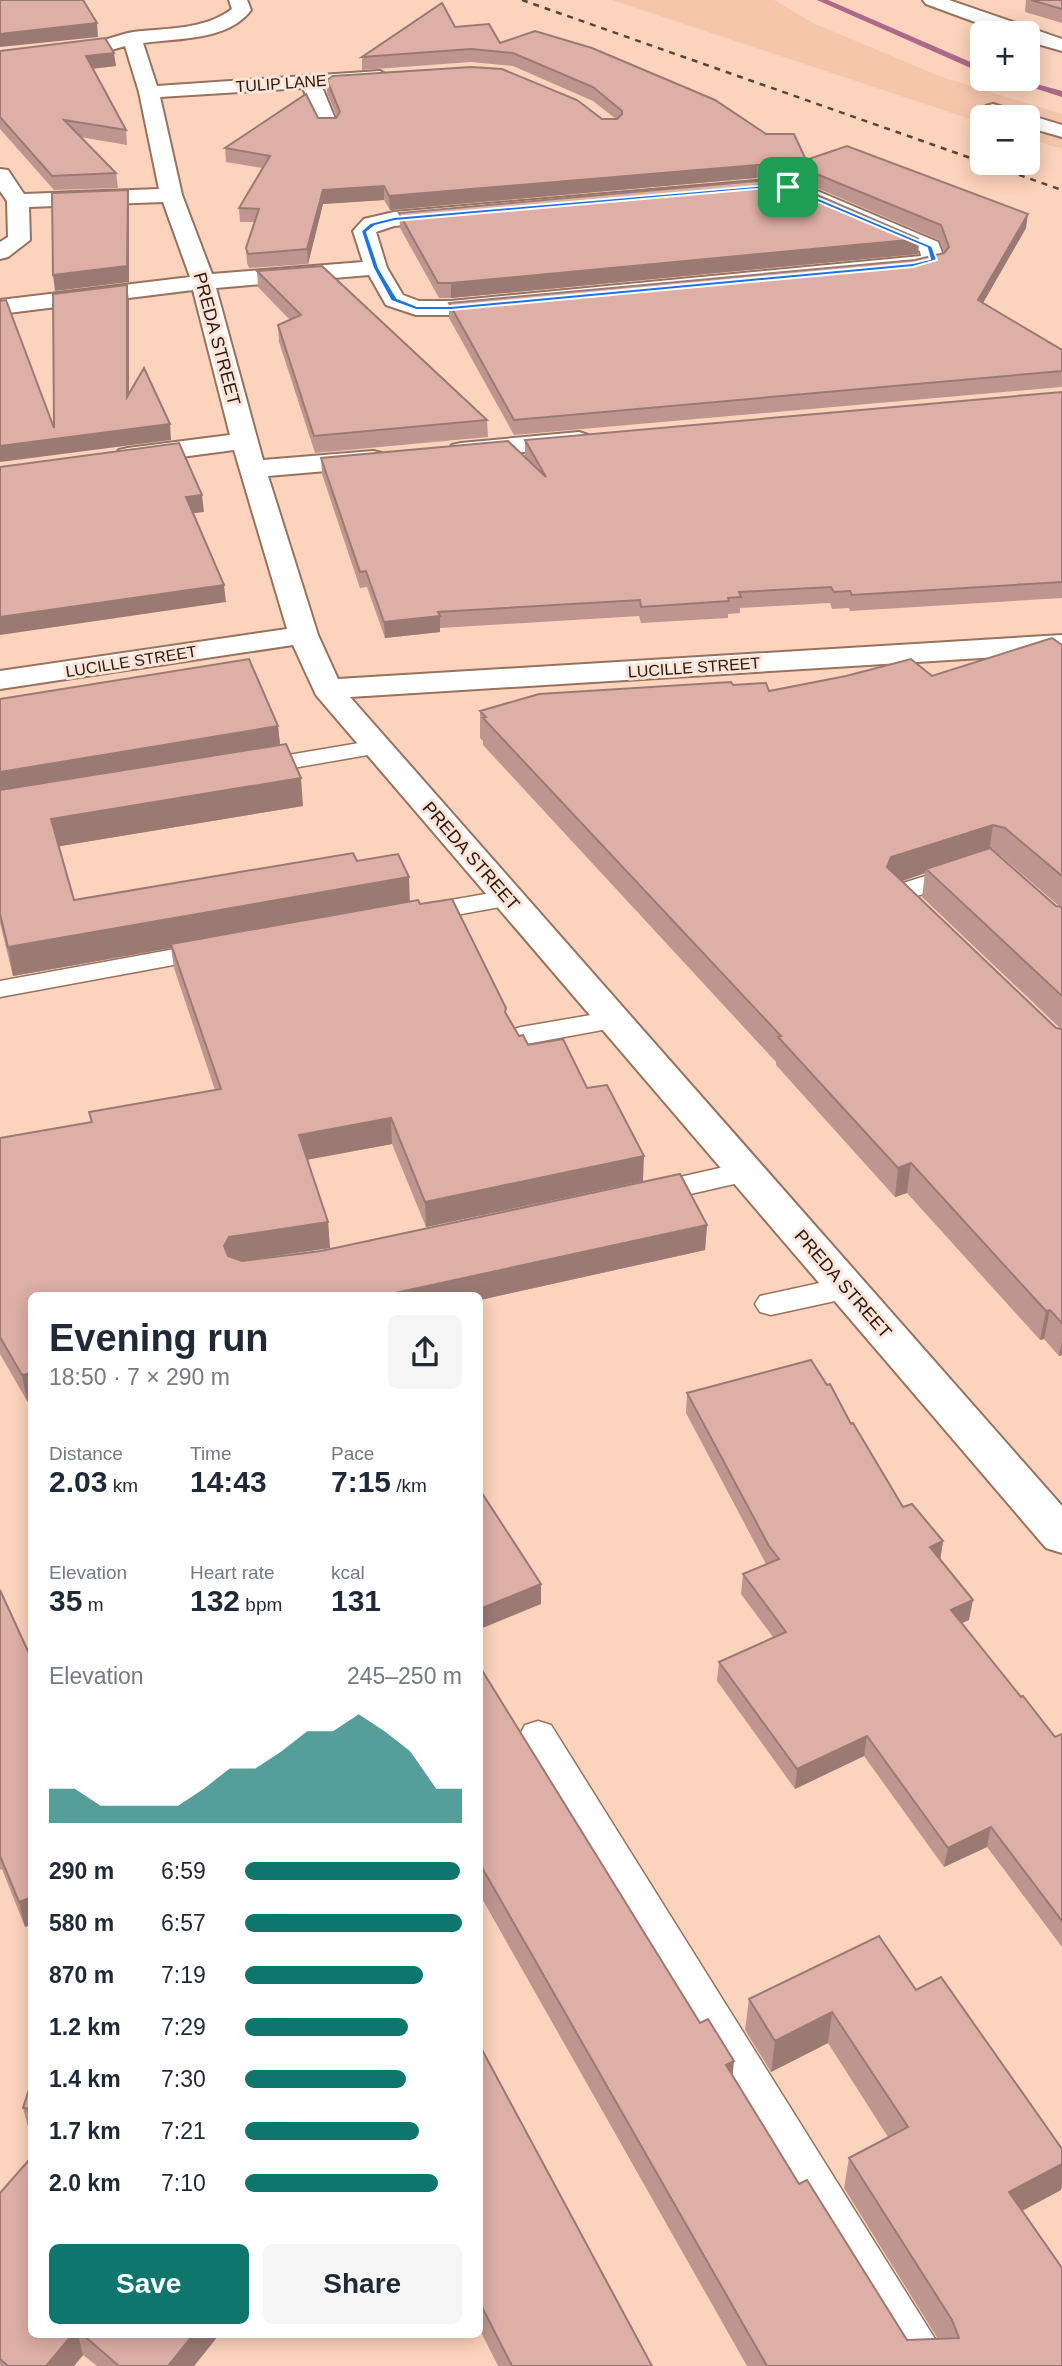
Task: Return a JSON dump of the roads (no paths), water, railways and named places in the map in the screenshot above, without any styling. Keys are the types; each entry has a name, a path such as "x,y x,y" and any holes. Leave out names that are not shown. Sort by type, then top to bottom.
{"street":[{"path":"85,47 206,28 234,19 242,10 238,0"},
{"path":"932,0 988,21"},
{"path":"965,13 989,4"},
{"name":"PREDA STREET","path":"132,38 149,92 171,195 203,282 249,455 303,635 327,689 1062,1536"},
{"path":"1040,38 1062,45"},
{"name":"TULIP LANE","path":"149,92 404,75"},
{"path":"310,82 328,126"},
{"path":"1040,125 1062,131"},
{"path":"0,175 18,201 19,240 0,251"},
{"path":"756,187 788,187 815,197 930,247 933,260 913,265 451,308 416,308 394,300 376,268 364,231 372,224 394,219 756,187"},
{"path":"18,201 171,195"},
{"path":"0,307 203,282 376,268"},
{"path":"438,453 605,438"},
{"path":"107,459 249,455 397,457"},
{"name":"LUCILLE STREET","path":"0,680 303,635"},
{"name":"LUCILLE STREET","path":"327,689 1062,644"}],"lane":[{"path":"231,772 377,747"},
{"path":"937,930 899,893 990,863"},
{"path":"397,918 508,898"},
{"path":"0,989 233,947"},
{"path":"522,1036 614,1020"},
{"path":"614,1201 746,1172"},
{"path":"771,1304 847,1288"},
{"path":"538,1736 926,2366"}],"waterway":[{"path":"821,0 970,65"},
{"path":"1040,88 1062,94"}],"railway":[{"path":"522,0 970,158"},
{"path":"1019,175 1062,190"}]}
